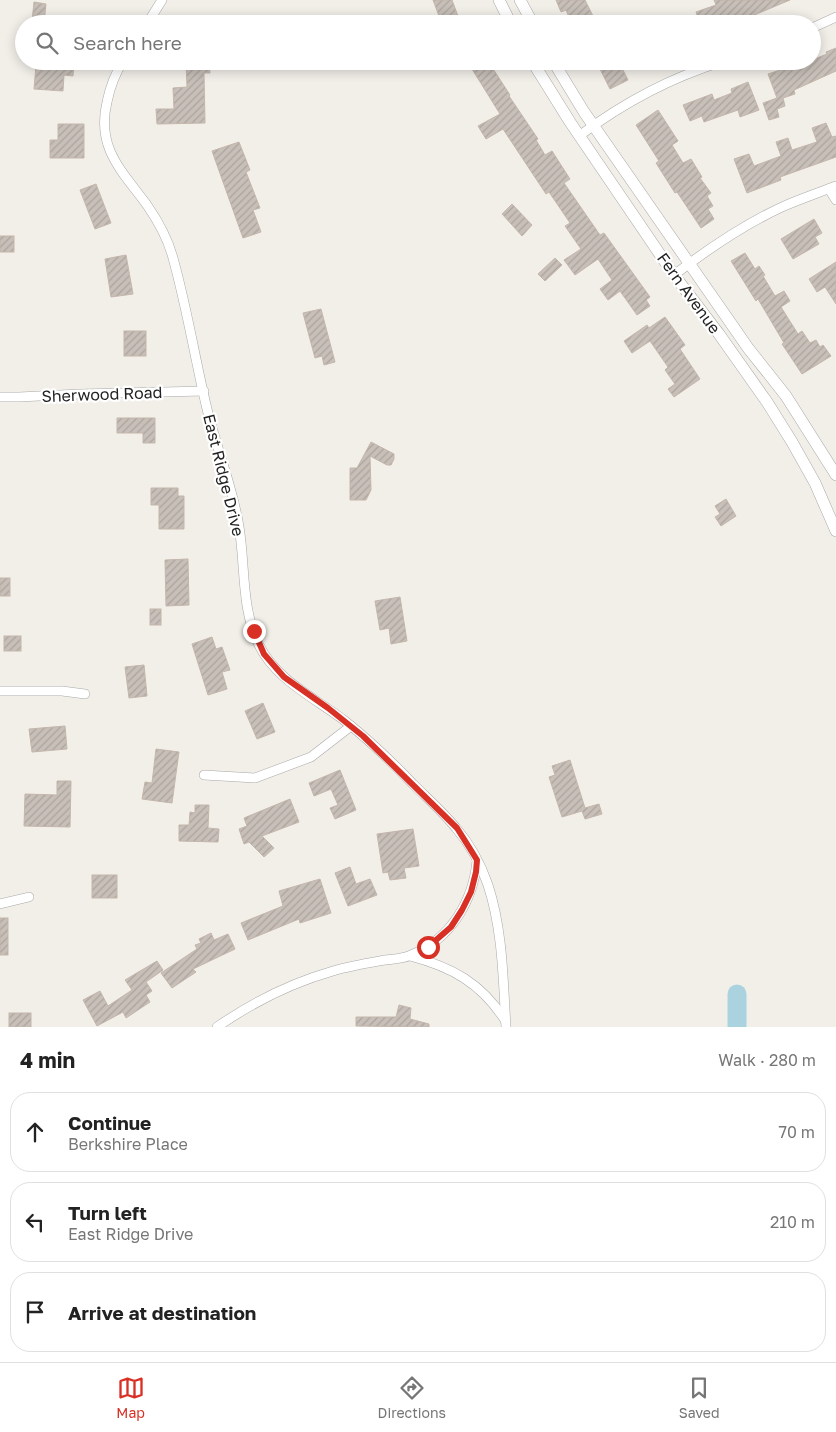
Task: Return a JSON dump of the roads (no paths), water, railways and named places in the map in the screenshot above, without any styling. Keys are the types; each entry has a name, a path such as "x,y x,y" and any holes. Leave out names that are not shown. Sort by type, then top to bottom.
{"street":[{"path":"153,15 162,0"},
{"path":"499,0 506,15"},
{"path":"520,0 528,15"},
{"path":"821,24 836,17"},
{"name":"East Ridge Drive","path":"119,70 110,91 104,114 103,126 106,143 112,159 148,207 165,235 173,257 204,392 235,506 240,531 247,602 259,645 270,662 284,677 351,726 396,766 457,828 477,860 488,885 500,948 506,1024"},
{"name":"Fern Avenue","path":"538,70 579,136 674,275 767,402 815,483 836,531"},
{"name":"Fern Avenue","path":"559,70 593,126 743,340 786,396 836,474"},
{"path":"579,136 628,104 674,79 696,70"},
{"path":"674,275 736,231 782,207 832,188 836,200"},
{"name":"Sherwood Road","path":"0,397 204,392"},
{"path":"0,691 62,691 85,694"},
{"path":"204,775 255,778 311,757 351,726"},
{"path":"217,1027 248,1007 297,983 350,966 410,956 428,947 457,919 471,892 477,860"},
{"path":"0,904 29,897"},
{"path":"410,956 432,962 464,978 490,1000 506,1024"}],"waterway":[{"path":"737,994 737,1027"}]}
